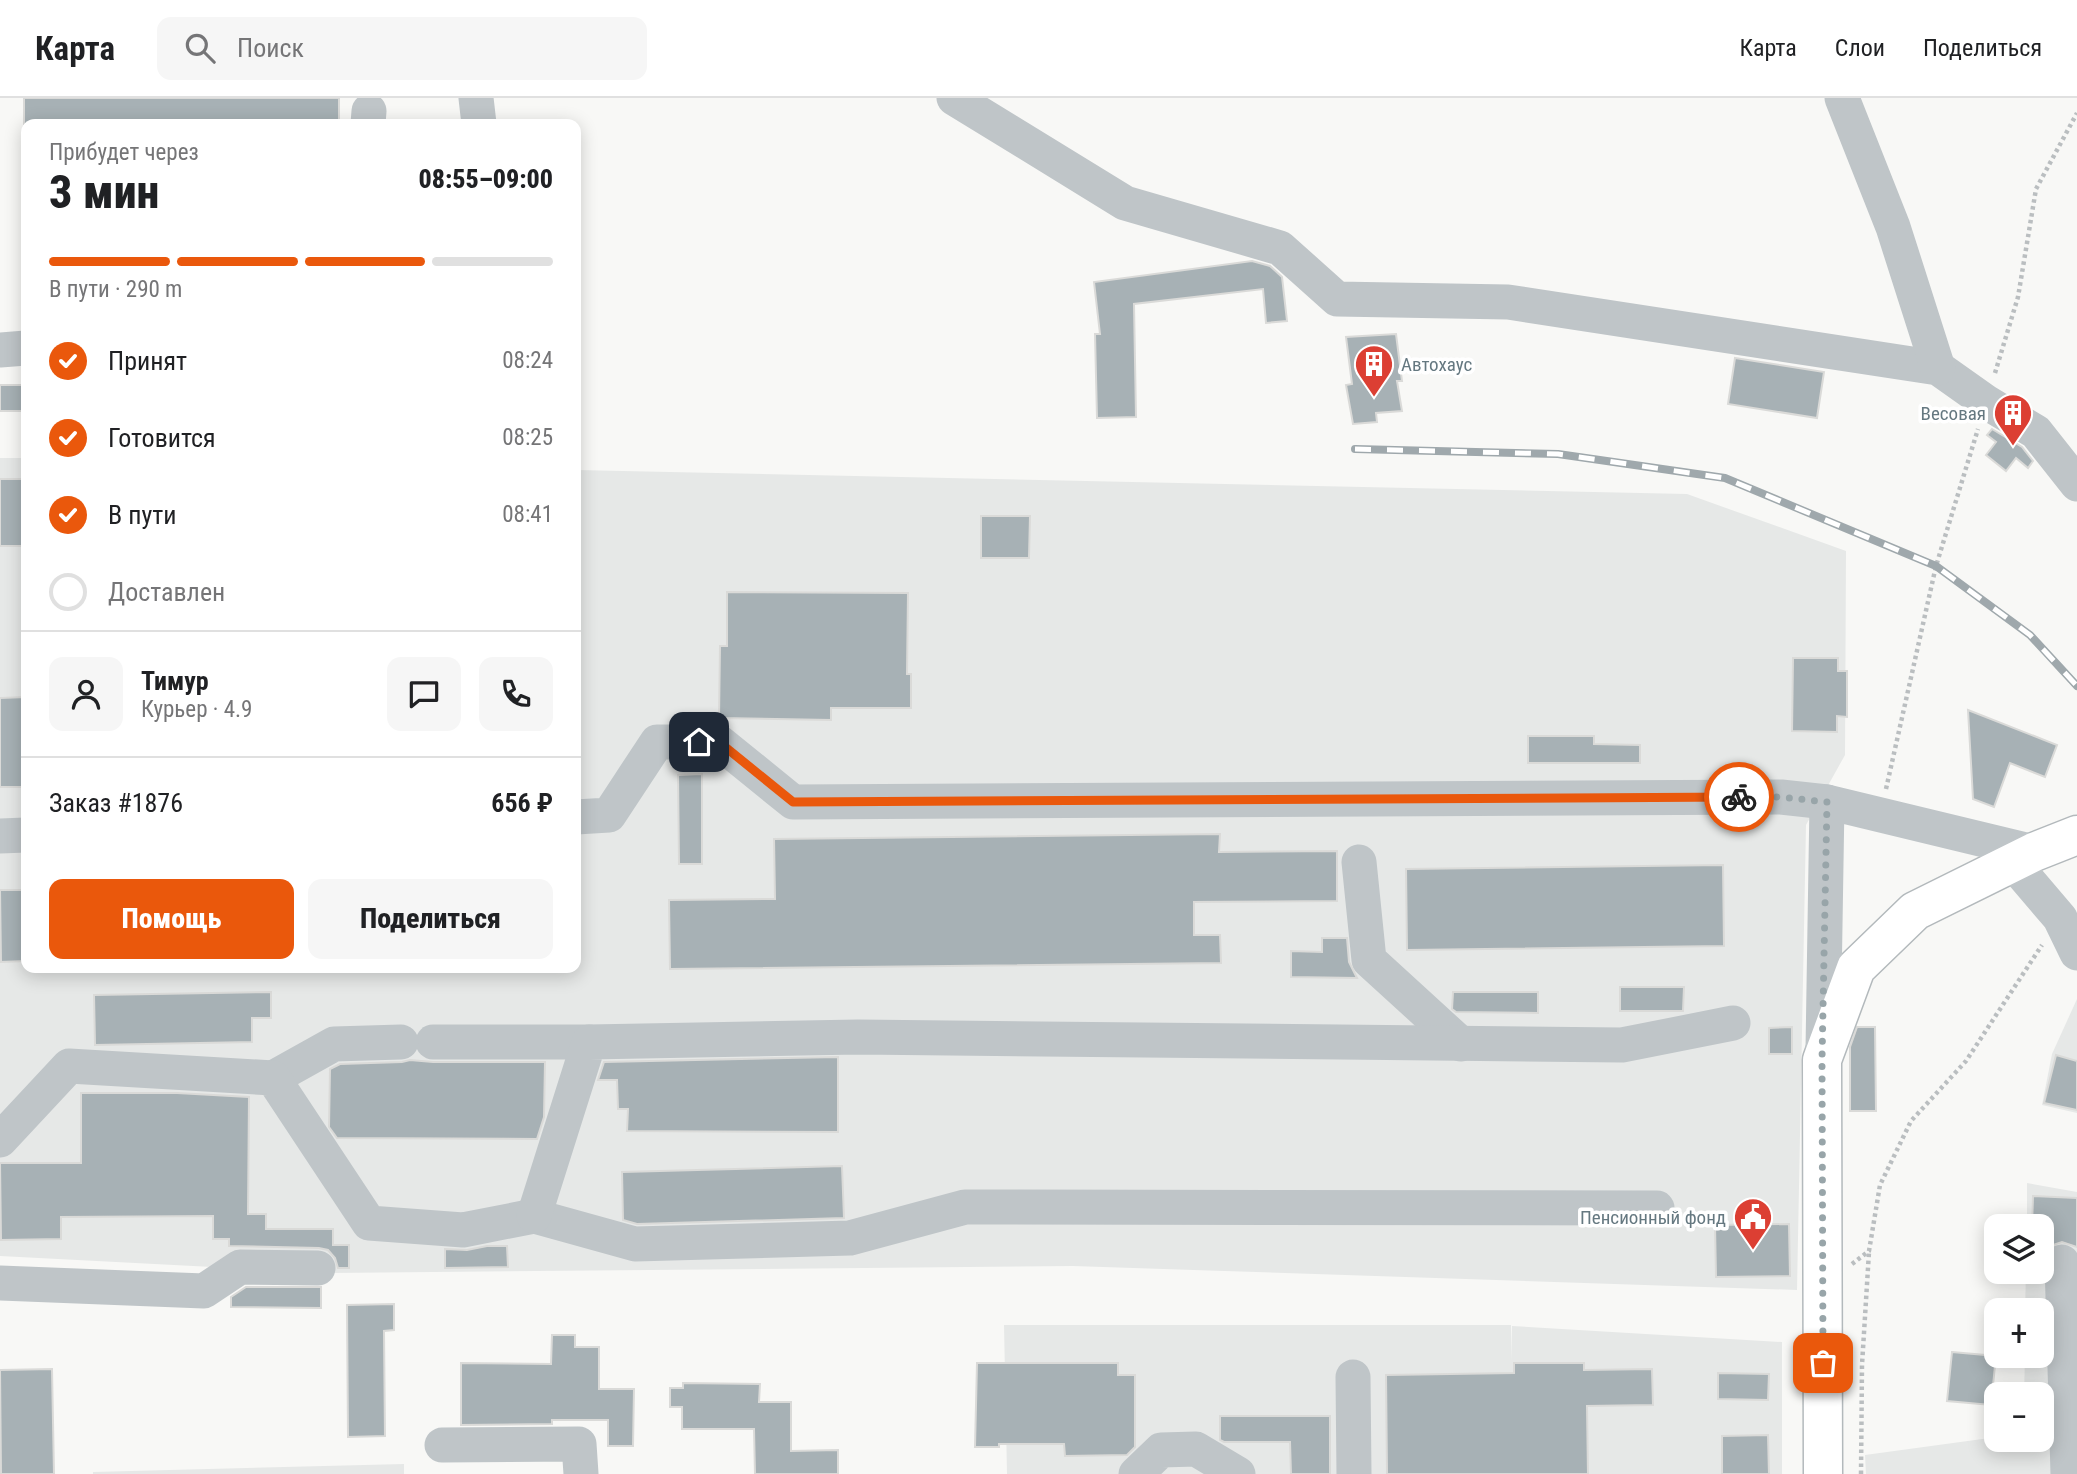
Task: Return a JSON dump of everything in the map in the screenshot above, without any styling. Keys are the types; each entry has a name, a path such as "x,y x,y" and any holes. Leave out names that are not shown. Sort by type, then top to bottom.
{"main road":[{"path":"1823,1474 1822,1060 1856,968 1915,911 2053,841"}],"lane":[{"path":"476,98 478,119"},
{"path":"954,98 1125,203 1280,248 1337,299 1508,303 1938,368 1986,402 2036,432 2077,484"},
{"path":"1842,98 1893,227 1938,368"},
{"path":"0,350 21,348"},
{"path":"581,817 609,816 657,742 719,742 793,802 1781,797 1827,802 1880,814 2053,841 2060,918 2077,953"},
{"path":"1822,1060 1827,802"},
{"path":"0,836 21,835"},
{"path":"1359,862 1369,960 1461,1044"},
{"path":"0,1140 69,1066 273,1078 334,1044 872,1037 1622,1045 1733,1023"},
{"path":"534,1216 589,1042"},
{"path":"273,1078 369,1223 463,1230 534,1216 635,1244 850,1238 965,1207 1657,1208"},
{"path":"2062,1262 2068,1474"},
{"path":"0,1283 204,1291 240,1268 318,1268"},
{"path":"1353,1377 1354,1474"},
{"path":"442,1445 579,1444 581,1474"},
{"path":"1136,1474 1161,1450 1196,1449 1238,1474"}],"path":[{"path":"1880,814 1936,566 2018,298 2036,189 2077,113"},
{"path":"1860,1474 1861,1365 1870,1251 1880,1185 1911,1121 1966,1061 2060,918"},
{"path":"1844,1269 1870,1251"}],"shaded area":[{"path":"0,458 21,458 21,973 581,973 581,470 1687,494 1846,551 1845,755 1806,825 1797,1290 1073,1266 331,1273 0,1256"},
{"path":"2077,999 2077,1113 2042,1105 2052,1054"},
{"path":"2027,1183 2077,1192 2077,1474 1866,1474 1865,1455 1984,1439 1984,1452 2054,1452 2054,1382 2024,1382 2025,1368 2054,1368 2054,1298 2025,1298 2026,1284 2054,1284 2054,1214 2027,1214"},
{"path":"1004,1325 1511,1325 1512,1361 1512,1326 1782,1342 1782,1474 1007,1474"},
{"path":"404,1464 404,1474 93,1474 93,1472"}],"building":[{"path":"24,98 339,98 339,119 24,119"},
{"path":"1252,261 1270,266 1282,277 1287,321 1266,323 1263,289 1134,304 1136,417 1097,418 1095,334 1100,334 1094,282"},
{"path":"1396,334 1402,381 1397,381 1402,411 1376,413 1377,422 1353,424 1346,385 1352,384 1346,337"},
{"path":"1735,358 1824,372 1817,418 1728,404"},
{"path":"0,385 21,385 21,411 0,411"},
{"name":"Весовая","path":"1992,429 2022,447 2033,461 2028,468 2016,458 2006,471 1986,455 1996,442 1987,435"},
{"path":"0,479 21,479 21,546 0,546"},
{"path":"981,516 1030,516 1029,558 981,558"},
{"path":"727,592 908,593 907,674 911,674 911,708 831,708 831,720 719,718 720,646 727,646"},
{"path":"1793,658 1838,658 1838,671 1847,671 1847,717 1837,716 1837,732 1792,731"},
{"path":"21,697 21,787 0,787 0,698"},
{"path":"1968,710 2057,745 2045,777 2010,763 1994,807 1973,799"},
{"path":"1528,736 1594,736 1594,744 1640,745 1640,763 1528,763"},
{"path":"702,774 702,864 679,864 678,775"},
{"path":"1220,834 1219,852 1337,851 1337,901 1194,902 1194,935 1220,935 1221,963 670,969 669,900 775,899 774,839"},
{"path":"1723,865 1724,946 1407,950 1406,869"},
{"path":"0,890 21,890 21,961 1,962"},
{"path":"1322,938 1347,938 1349,962 1357,978 1291,977 1291,951 1322,952"},
{"path":"1620,987 1684,987 1683,1011 1620,1011"},
{"path":"271,992 271,1018 252,1018 252,1042 95,1045 94,995"},
{"path":"1453,992 1538,992 1538,1013 1456,1012 1452,1009"},
{"path":"1792,1027 1792,1054 1769,1054 1769,1028"},
{"path":"1857,1027 1875,1027 1876,1111 1850,1111 1850,1047"},
{"path":"2056,1055 2077,1061 2077,1110 2044,1103"},
{"path":"838,1057 838,1132 627,1131 628,1109 618,1109 617,1080 598,1080 604,1062"},
{"path":"410,1060 545,1062 544,1117 537,1139 337,1138 329,1127 330,1069 340,1064"},
{"path":"81,1093 177,1093 249,1097 248,1214 266,1214 266,1229 333,1229 333,1245 349,1245 349,1268 338,1268 335,1258 328,1250 319,1248 229,1246 229,1239 213,1239 213,1216 61,1217 61,1239 1,1240 0,1163 81,1163"},
{"path":"842,1166 844,1218 637,1224 623,1220 622,1172"},
{"path":"2033,1196 2077,1198 2077,1247 2062,1242 2054,1245 2054,1214 2032,1214"},
{"name":"Пенсионный фонд","path":"1789,1224 1790,1276 1716,1277 1715,1225"},
{"path":"507,1246 508,1267 445,1268 445,1249 467,1250"},
{"path":"246,1287 321,1287 321,1308 231,1307 231,1297"},
{"path":"394,1304 394,1330 384,1331 385,1436 348,1437 347,1305"},
{"path":"552,1335 575,1335 575,1347 599,1347 599,1389 634,1389 633,1446 608,1446 608,1420 461,1425 461,1363 551,1364"},
{"path":"1952,1352 1984,1355 1984,1368 1995,1368 1993,1382 1984,1382 1984,1404 1947,1401"},
{"path":"977,1363 1118,1363 1118,1375 1135,1375 1135,1447 1127,1455 1065,1456 1064,1444 999,1444 999,1447 975,1447"},
{"path":"1514,1363 1584,1363 1584,1370 1652,1369 1653,1405 1587,1406 1588,1474 1387,1474 1386,1375 1514,1373"},
{"path":"52,1369 54,1474 1,1474 0,1370"},
{"path":"1718,1373 1769,1374 1768,1400 1718,1399"},
{"path":"683,1383 760,1384 759,1402 791,1402 791,1451 838,1450 838,1474 755,1474 754,1429 682,1429 682,1407 670,1407 670,1388 683,1388"},
{"path":"1220,1416 1330,1416 1330,1474 1291,1474 1290,1442 1220,1440"},
{"path":"1768,1435 1769,1474 1722,1474 1722,1436"}],"railway":[{"path":"1355,449 1558,454 1725,478 1936,566 2030,635 2077,686"}],"way so far":[{"path":"1739,797 1781,797 1827,802 1822,1060 1823,1363"}],"place":[{"name":"Автохаус","path":"1374,398"},
{"name":"Весовая","path":"2013,447"},
{"name":"Пенсионный фонд","path":"1753,1251"}],"route":[{"path":"699,742 719,742 793,802 1739,797"}]}
